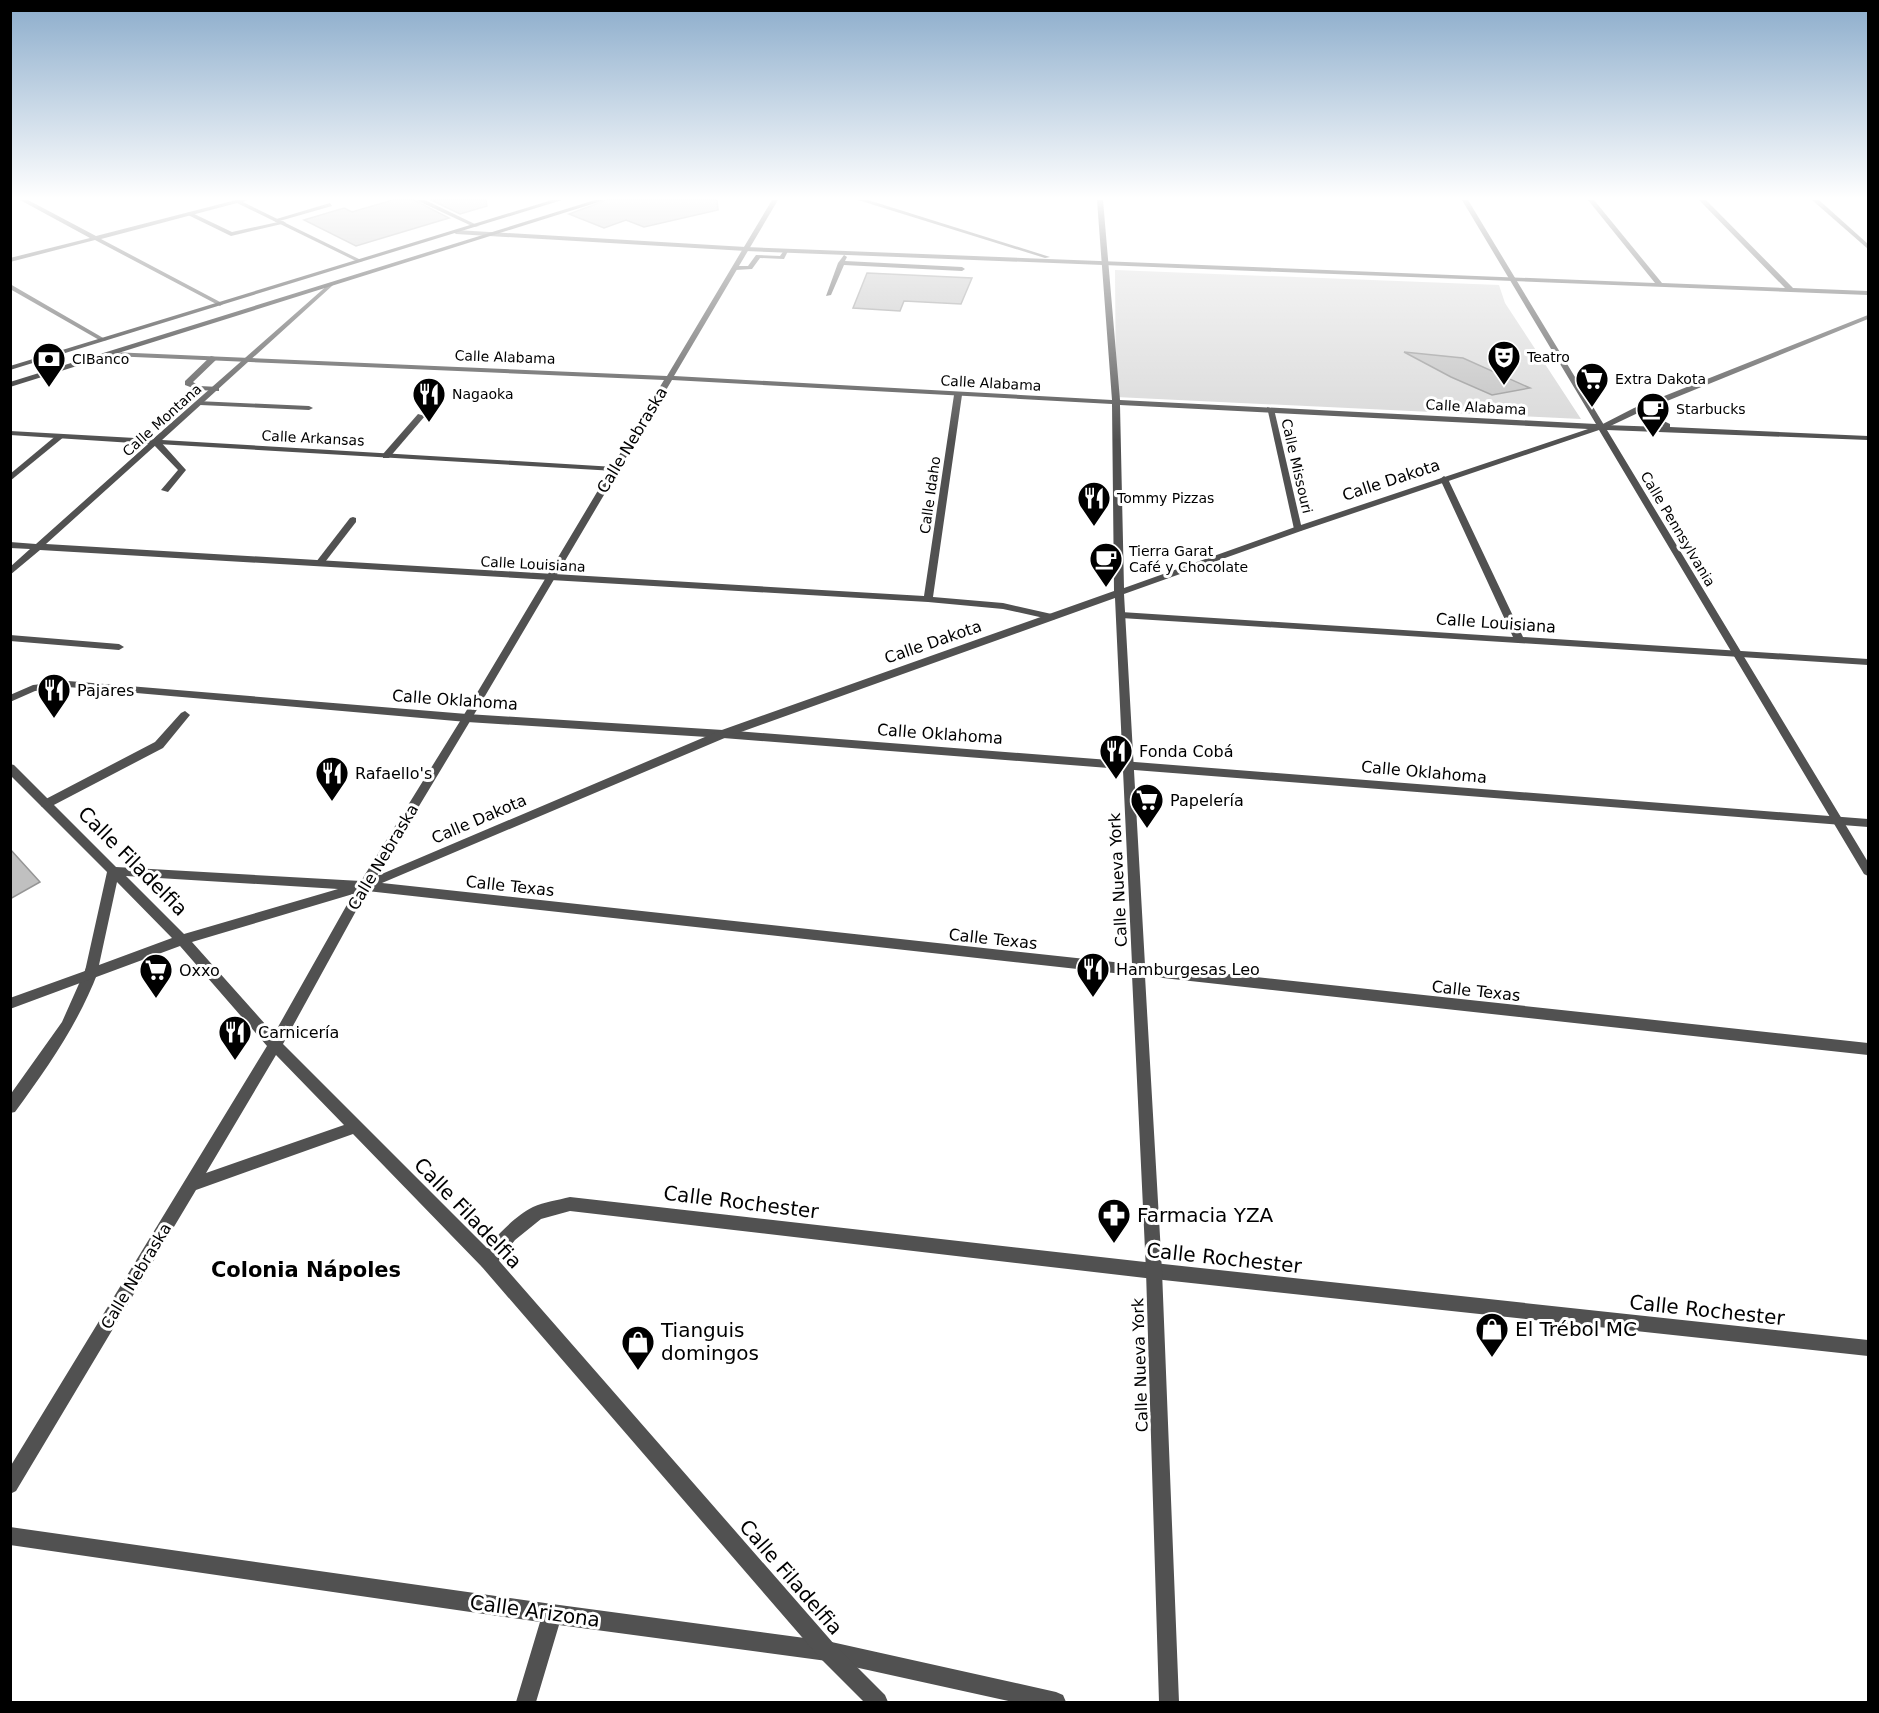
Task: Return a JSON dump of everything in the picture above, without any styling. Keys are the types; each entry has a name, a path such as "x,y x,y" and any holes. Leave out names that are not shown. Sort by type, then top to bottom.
{"main road":[{"path":"10,368 298,280"},
{"path":"10,385 346,280"}],"street":[{"path":"174,280 220,304"},
{"name":"Calle Nebraska","path":"10,1485 275,1045 364,886 467,718 727,280"},
{"path":"828,295 834,280"},
{"name":"Calle Nueva York","path":"1105,280 1116,401 1119,592 1154,1271 1169,1702"},
{"path":"1511,280 1869,293"},
{"name":"Calle Pennsylvania","path":"1511,280 1869,871"},
{"path":"1656,280 1660,285"},
{"path":"1781,280 1791,290"},
{"name":"Calle Montana","path":"10,572 330,285"},
{"path":"10,286 103,340"},
{"name":"Calle Dakota","path":"10,1004 182,940 364,886 723,734 1298,529 1601,427 1637,410 1869,317"},
{"name":"Calle Alabama","path":"111,354 670,378 958,395 1869,438"},
{"path":"214,358 188,383 198,388 216,389"},
{"name":"Calle Idaho","path":"928,599 958,395"},
{"path":"200,403 309,408"},
{"name":"Calle Missouri","path":"1270,409 1298,529"},
{"path":"1637,410 1671,428"},
{"path":"386,456 421,416"},
{"name":"Calle Arkansas","path":"10,433 615,469"},
{"path":"10,479 61,436"},
{"path":"156,442 183,470 165,490"},
{"path":"1444,479 1519,639"},
{"path":"319,564 353,520"},
{"name":"Calle Louisiana","path":"10,545 550,579 928,599 1003,606 1053,617"},
{"name":"Calle Louisiana","path":"1121,615 1869,662"},
{"path":"10,638 119,647"},
{"name":"Calle Oklahoma","path":"10,699 33,688 68,684 467,718 723,734 1869,823"},
{"path":"46,804 159,745 185,716"},
{"name":"Calle Filadelfia","path":"10,768 182,940 275,1045 488,1261 827,1651 878,1702"},
{"path":"10,1107 68,1025 84,993 91,972 113,871"},
{"name":"Calle Texas","path":"113,871 364,886 1869,1050"},
{"path":"191,1185 356,1127"},
{"name":"Calle Rochester","path":"488,1261 509,1235 537,1213 570,1204 1154,1271 1869,1348"},
{"name":"Calle Arizona","path":"10,1536 827,1651 1056,1702"},
{"path":"526,1702 552,1614"}],"shaded area":[{"path":"1115,280 1369,280 1499,285 1505,303 1581,419 1116,397"}],"building":[{"path":"864,280 971,280 961,304 904,301 900,311 853,308"},
{"path":"1404,352 1463,358 1530,388 1492,395 1451,377"},
{"path":"10,849 40,882 10,899"}],"place":[{"name":"Teatro","path":"1504,386"},
{"name":"CIBanco","path":"49,388"},
{"name":"Extra Dakota","path":"1592,408"},
{"name":"Nagaoka","path":"429,423"},
{"name":"Starbucks","path":"1653,438"},
{"name":"Tommy Pizzas","path":"1094,527"},
{"name":"Tierra Garat Café y Chocolate","path":"1106,588"},
{"name":"Pajares","path":"54,719"},
{"name":"Fonda Cobá","path":"1116,780"},
{"name":"Rafaello's","path":"332,802"},
{"name":"Papelería","path":"1147,829"},
{"name":"Hamburgesas Leo","path":"1093,998"},
{"name":"Oxxo","path":"156,999"},
{"name":"Carnicería","path":"235,1061"},
{"name":"Farmacia YZA","path":"1114,1244"},
{"name":"El Trébol MC","path":"1492,1358"},
{"name":"Tianguis domingos","path":"638,1371"}],"district":[{"name":"Colonia Nápoles","path":"306,1270"}]}
